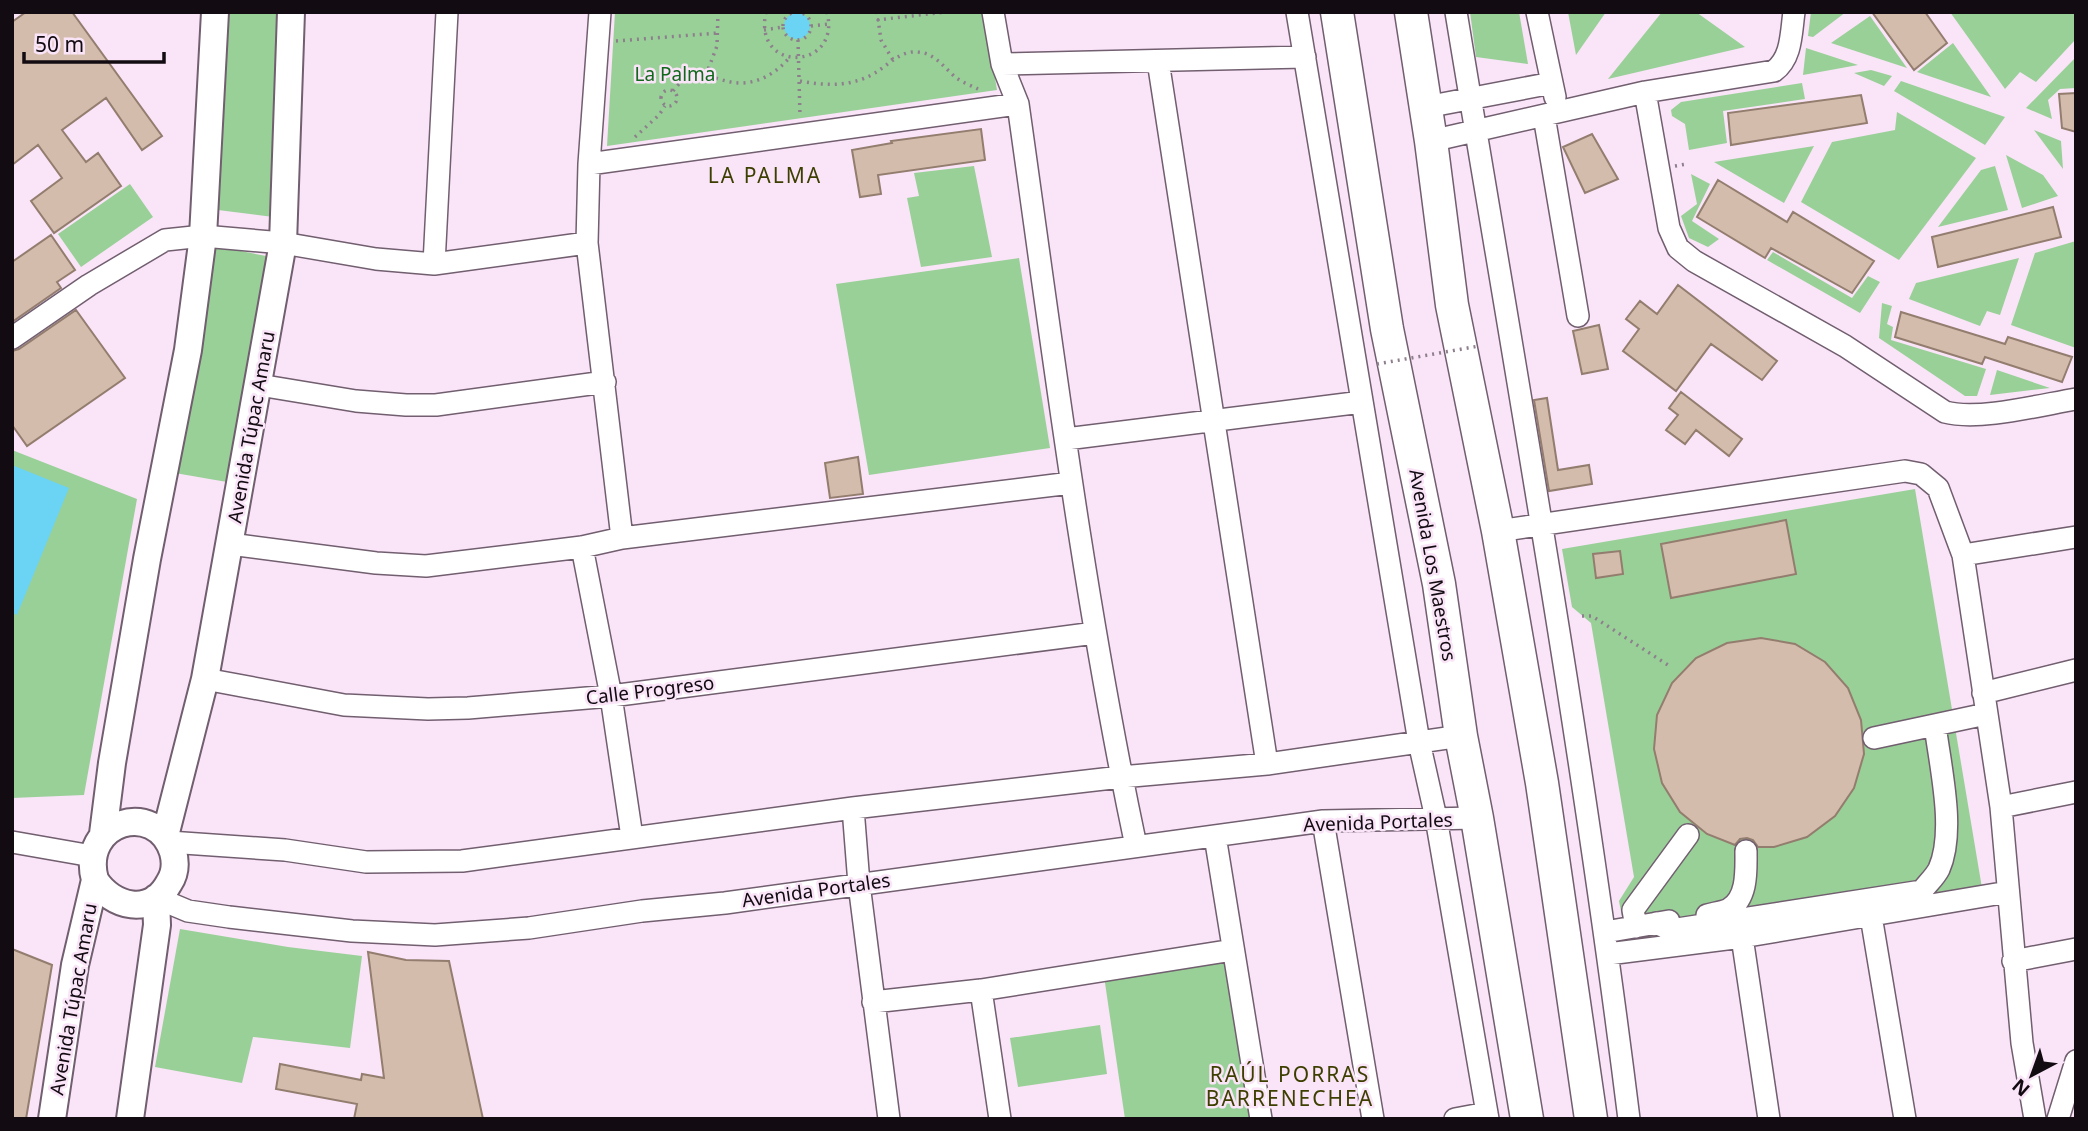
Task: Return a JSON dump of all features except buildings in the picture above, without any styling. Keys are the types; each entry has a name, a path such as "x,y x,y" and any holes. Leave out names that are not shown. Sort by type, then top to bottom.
{"highway":[{"name":"Avenida Los Maestros","path":"1336,12 1387,329 1439,584 1461,736 1527,1119"},
{"path":"1411,12 1432,141 1452,305 1498,531 1542,783 1591,1119"}],"main road":[{"name":"Avenida Túpac Amaru","path":"52,1119 75,965 97,857 147,559 188,350 202,236 215,12"},
{"name":"Avenida Túpac Amaru","path":"167,839 205,679 283,243 291,12"},
{"path":"124,822 137,822 149,825 167,839 174,857 174,869 165,890 156,898 139,905 125,904 102,891 97,857 113,827 124,822"},
{"path":"130,1119 158,925 156,898"}],"street":[{"path":"434,264 447,12"},
{"path":"600,12 589,164 587,243 622,538"},
{"path":"993,12 1002,64 1018,104 1071,483 1095,633 1136,846"},
{"path":"1297,12 1419,741 1436,818 1488,1116 1455,1119"},
{"path":"1456,12 1542,525 1605,932 1629,1119"},
{"path":"1537,12 1552,83 1550,114 1578,316"},
{"path":"1432,141 1644,92 1774,71 1785,61 1788,54 1794,12"},
{"path":"1002,64 1305,57"},
{"path":"1158,61 1267,764"},
{"path":"1426,107 1552,83"},
{"path":"1644,92 1669,228 1678,248 1694,261 1845,346 1945,412 1959,416 1980,414 2076,399"},
{"path":"589,164 1018,104"},
{"path":"12,338 89,285 165,240 202,236 283,243 376,259 434,264 587,243"},
{"path":"259,385 356,401 436,405 605,382"},
{"path":"1066,439 1362,402"},
{"path":"1498,531 1905,471 1922,474 1938,488 1962,555 2001,807 2013,961 2022,1043 2035,1119"},
{"path":"230,544 376,564 426,566 582,547 622,538 1071,483"},
{"path":"1962,555 2076,537"},
{"path":"582,547 611,696 632,837"},
{"name":"Calle Progreso","path":"205,679 344,705 406,709 468,708 611,696 1095,633"},
{"path":"1874,738 1935,725 1985,703 2076,670"},
{"path":"1688,835 1633,910 1646,925 1671,930 1922,891 1938,870 1946,845 1935,725"},
{"path":"167,839 285,850 366,862 462,861 853,808 1121,777 1267,764 1461,736"},
{"path":"2001,807 2076,792"},
{"path":"853,808 859,884 889,1119"},
{"name":"Avenida Portales","path":"156,898 188,911 229,917 352,930 435,935 529,928 642,911 725,903 1323,821 1477,818"},
{"path":"1323,821 1373,1119"},
{"path":"1215,836 1261,1119"},
{"path":"12,842 97,857"},
{"path":"1605,932 1730,909 1741,895 1746,879 1746,852"},
{"path":"1608,954 1742,937 2008,892"},
{"path":"1871,916 1905,1119"},
{"path":"1742,937 1769,1119"},
{"path":"2013,961 2076,949"},
{"path":"873,1002 981,990 1233,950"},
{"path":"981,990 1000,1119"},
{"path":"2058,1119 2076,1061"}],"path":[{"path":"706,75 715,56 718,12"},
{"path":"766,12 764,30 769,43 776,51 800,58 817,51 824,43 829,24 827,12"},
{"path":"798,40 787,35 784,27 789,15 797,12 805,15 811,26"},
{"path":"877,12 881,40 893,60"},
{"path":"877,20 945,12"},
{"path":"811,26 829,24"},
{"path":"798,40 807,35 811,26"},
{"path":"764,30 784,27"},
{"path":"614,32 613,41 718,33"},
{"path":"798,40 800,119"},
{"path":"800,80 816,84 849,83 875,73 907,53 917,51 928,54 964,83 987,92 974,94"},
{"path":"673,91 677,101 671,107 665,106 660,100 662,94 665,91 673,91 689,77 698,74 733,82 756,81 776,71 790,57"},
{"path":"634,138 665,106"},
{"path":"627,144 640,142"},
{"path":"1377,364 1479,346"},
{"path":"1582,615 1592,615 1668,665"}],"green space":[{"path":"226,12 283,12 273,217 218,210"},
{"name":"La Palma","path":"615,12 984,12 997,90 607,146"},
{"path":"1470,12 1519,12 1528,64 1476,57"},
{"path":"1568,12 1606,12 1576,55"},
{"path":"1662,12 1696,12 1745,47 1608,79"},
{"path":"1811,12 1846,12 1813,37 1808,36"},
{"path":"1950,12 2076,12 2076,39 2036,82 2020,72 2005,89"},
{"path":"1870,16 1907,68 1831,43"},
{"path":"1953,43 1991,97 1917,72"},
{"path":"1806,48 1858,65 1803,75"},
{"path":"2076,57 2076,88 2060,89 2048,100 2052,119 2026,108"},
{"path":"1871,70 1892,76 1884,86 1854,73"},
{"path":"1901,81 2005,117 1985,145 1894,91"},
{"path":"1802,83 1805,99 1723,111 1727,143 1689,150 1685,124 1672,116 1671,110 1681,102"},
{"path":"1897,112 1976,158 1899,260 1801,202 1832,142 1895,130"},
{"path":"2034,130 2061,141 2063,169"},
{"path":"1814,146 1784,203 1714,162"},
{"path":"2006,155 2043,175 2058,196 2022,208"},
{"path":"974,166 992,257 921,267 907,198 919,196 914,173"},
{"path":"1995,166 2008,210 1938,227 1981,170"},
{"path":"1691,174 1710,184 1692,221 1719,239 1708,247 1689,238 1681,216 1697,204"},
{"path":"130,184 153,217 81,267 58,234"},
{"path":"2076,241 2076,348 2011,325 2035,253"},
{"path":"215,246 266,256 227,482 175,473"},
{"path":"1773,252 1852,298 1868,276 1880,282 1860,313 1767,260"},
{"path":"1019,258 1050,448 869,475 836,284"},
{"path":"2019,258 2000,315 1987,311 1980,326 1909,299 1916,283"},
{"path":"1882,303 1892,306 1887,324 1893,327 1891,340 1986,369 1977,396 1965,396 1879,338"},
{"path":"1997,370 2050,388 1990,395"},
{"path":"12,450 137,499 84,795 12,798"},
{"path":"1915,489 1982,888 1627,943 1619,901 1634,877 1591,623 1572,607 1562,549"},
{"path":"180,929 362,956 350,1048 253,1037 242,1083 155,1067"},
{"name":"RAÚL PORRAS BARRENECHEA","path":"1227,959 1250,1119 1125,1119 1104,976"},
{"path":"1100,1025 1107,1074 1018,1087 1010,1038"}],"water":[{"path":"797,13 806,17 810,26 806,35 797,39 788,35 784,26 788,17"},
{"path":"12,465 69,488 17,615 12,613"}],"district":[{"name":"LA PALMA","path":"765,176"},
{"name":"RAÚL PORRAS BARRENECHEA","path":"1290,1087"}]}
